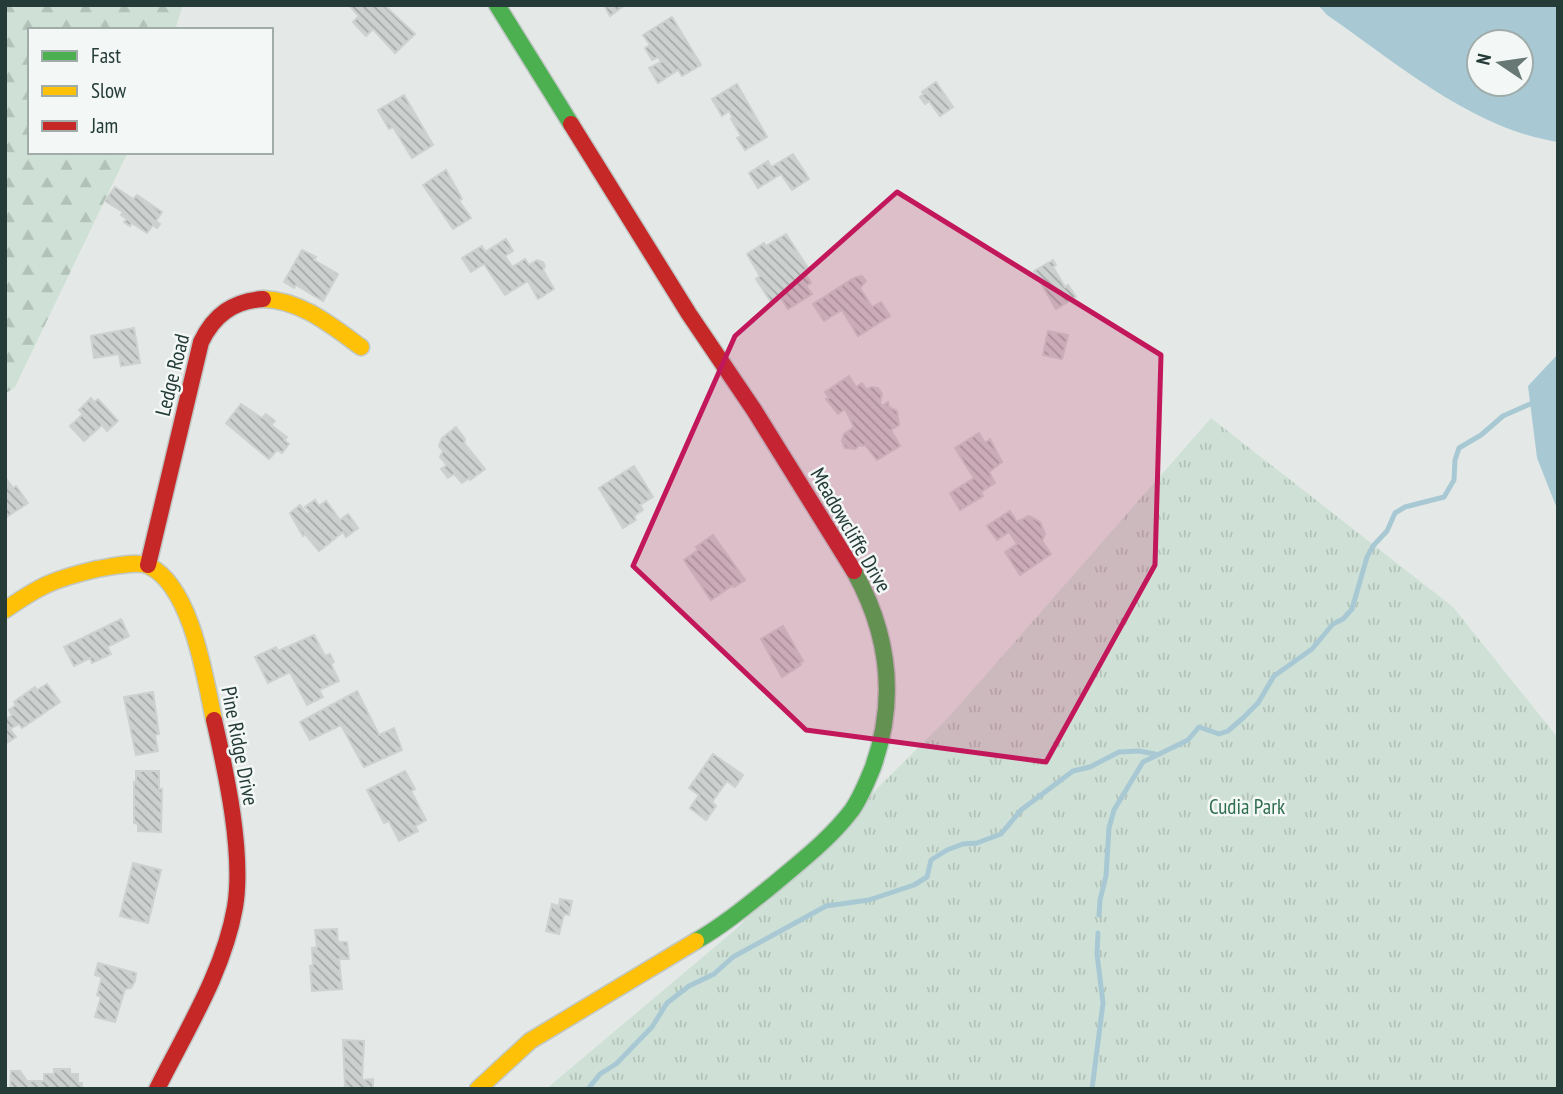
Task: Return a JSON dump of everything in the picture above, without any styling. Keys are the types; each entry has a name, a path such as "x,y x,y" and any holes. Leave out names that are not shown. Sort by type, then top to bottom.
{"street":[{"name":"Meadowcliffe Drive","path":"478,1089 530,1041 706,935 742,910 820,846 852,810 865,788 881,744 887,710 887,681 882,642 868,597 754,410 689,314 497,5"},
{"name":"Ledge Road","path":"148,565 201,342 205,331 216,317 223,310 242,301 278,301 296,306 361,347"},
{"path":"5,610 37,588 58,578 117,565 148,565"},
{"name":"Pine Ridge Drive","path":"148,565 162,576 176,593 195,634 221,749 235,840 237,878 235,907 219,964 157,1089"}],"highlighted area":[{"path":"897,192 1161,355 1155,565 1046,762 806,730 633,566 735,336"}],"green space":[{"path":"5,5 183,5 176,28 28,28 28,154 127,154 15,387 5,394"},
{"name":"Cudia Park","path":"1211,418 1453,607 1558,738 1558,1089 546,1089 736,929 948,718"}],"water":[{"path":"1318,5 1558,5 1558,142 1526,135 1495,123 1466,109 1408,73 1327,15"},
{"path":"1558,354 1558,511 1537,458 1528,386"}],"building":[{"path":"349,5 384,5 415,34 395,53 373,29 366,36 353,22 359,16"},
{"path":"604,5 625,5 610,16"},
{"path":"672,17 701,65 682,76 678,70 658,83 649,68 661,62 658,57 652,60 645,48 650,45 643,35"},
{"path":"936,82 953,107 940,116 929,101 925,104 920,97 924,94 922,92"},
{"path":"737,84 767,137 745,150 737,138 741,136 729,111 722,116 712,99"},
{"path":"404,95 433,145 412,158 393,127 389,129 378,110"},
{"path":"793,154 809,179 792,190 781,174 758,188 749,173 768,161 771,167"},
{"path":"446,170 462,199 459,201 471,218 453,229 423,185"},
{"path":"115,187 133,199 137,195 162,212 156,221 160,224 157,228 153,225 147,233 132,223 130,226 124,222 127,219 121,215 123,212 105,201"},
{"path":"786,234 808,268 804,271 811,283 806,286 812,294 788,309 780,296 771,302 756,279 760,276 747,254"},
{"path":"506,239 513,251 505,256 512,267 525,259 529,265 537,260 543,262 543,270 554,289 538,299 528,281 505,295 484,264 471,272 462,258 482,246 485,252"},
{"path":"302,250 338,274 323,301 296,285 294,288 284,282"},
{"path":"1053,260 1056,265 1053,267 1065,287 1068,285 1076,297 1056,309 1034,271"},
{"path":"862,276 866,281 860,288 872,307 881,302 890,316 858,336 842,310 824,321 813,304 854,278"},
{"path":"134,328 140,363 121,366 119,354 94,358 91,336"},
{"path":"1048,331 1068,335 1062,359 1043,355"},
{"path":"849,376 856,387 862,383 867,390 871,387 878,388 882,394 882,406 888,402 889,407 897,411 899,425 891,430 900,446 877,460 865,445 861,444 855,449 845,448 842,441 844,434 854,427 845,409 838,414 826,399 829,398 825,392"},
{"path":"91,398 94,402 98,399 118,421 107,431 102,425 84,441 70,426 83,414 79,410"},
{"path":"241,404 262,418 266,414 275,421 271,425 287,437 284,440 289,444 282,453 277,450 269,459 226,423"},
{"path":"456,427 465,439 464,443 485,469 462,483 454,474 448,478 441,469 447,465 440,457 443,451 439,446 442,438"},
{"path":"979,433 985,443 990,439 1002,462 989,472 995,483 981,492 983,496 960,510 950,493 974,478 955,448"},
{"path":"634,466 653,497 640,505 643,510 634,516 636,520 623,528 599,488"},
{"path":"5,477 13,488 16,486 28,503 5,518"},
{"path":"315,500 319,506 326,501 340,520 348,514 358,528 346,537 343,532 319,551 305,534 303,536 290,513 300,505 307,514 310,512 305,507"},
{"path":"1010,511 1017,522 1029,516 1040,522 1045,534 1042,541 1051,554 1020,575 1005,552 1017,544 1009,532 997,540 987,526"},
{"path":"713,535 745,580 711,600 684,560"},
{"path":"121,619 129,636 107,647 111,654 92,663 90,658 74,666 64,647"},
{"path":"783,626 803,661 782,677 761,639"},
{"path":"314,635 325,656 330,654 334,662 331,664 339,681 319,690 323,697 307,705 290,672 268,683 255,657 276,647 278,651"},
{"path":"47,684 60,702 22,728 19,724 10,729 16,737 5,744 5,720 12,715 9,710 16,705 14,702 35,687 37,690"},
{"path":"357,691 379,735 394,728 402,750 364,767 341,725 310,740 300,722"},
{"path":"153,692 159,734 155,735 158,751 136,755 124,697"},
{"path":"713,754 743,775 735,787 727,781 712,802 716,806 706,820 690,808 699,795 689,788"},
{"path":"136,771 159,771 159,789 162,789 161,832 138,831 138,824 134,823"},
{"path":"405,771 415,789 411,791 426,820 415,826 418,831 399,841 389,821 384,823 367,790"},
{"path":"133,863 161,870 148,923 120,916"},
{"path":"560,899 572,901 569,915 564,914 559,934 546,931 552,904 559,906"},
{"path":"337,929 338,942 347,942 349,959 339,959 342,989 312,991 310,966 313,965 312,948 317,947 315,930"},
{"path":"98,963 136,973 131,988 125,989 115,1022 95,1017 101,997 97,995 102,977 95,975"},
{"path":"343,1040 364,1041 362,1080 373,1079 373,1089 341,1089 345,1087"},
{"path":"54,1069 70,1069 70,1074 78,1074 78,1083 82,1083 82,1089 10,1089 11,1071 20,1071 29,1084 29,1081 44,1081 44,1074 54,1074"}],"waterway":[{"path":"1099,915 1106,876 1109,828 1114,810 1143,762 1188,740 1199,727 1219,734 1228,731 1243,718 1258,703 1274,676 1312,649 1333,624 1343,619 1352,609 1367,557 1387,531 1395,513 1405,507 1444,497 1454,480 1459,448 1481,435 1503,416 1530,404"},
{"path":"588,1089 600,1074 616,1064 652,1027 667,1003 689,986 714,974 733,957 826,906 869,900 914,885 927,877 931,860 963,844 977,843 1001,834 1021,810 1073,771 1090,767 1119,752 1139,751 1155,754"},
{"path":"1092,1089 1103,1003 1097,954 1098,933"}],"traffic: fast":[{"path":"497,5 571,124"},
{"path":"696,941 746,907 815,849 852,810 866,784 881,742 887,692 886,667 875,619 854,571"}],"traffic: slow":[{"path":"263,299 277,300 303,309 361,347"},
{"path":"5,610 48,584 70,576 124,564 149,566 164,577 186,613 201,658 214,720"},
{"path":"478,1089 530,1041 696,941"}],"traffic: jam":[{"path":"571,124 854,571"},
{"path":"148,565 201,342 212,324 226,311 242,303 263,299"},
{"path":"157,1089 213,977 230,931 235,907 235,838 214,720"}]}
